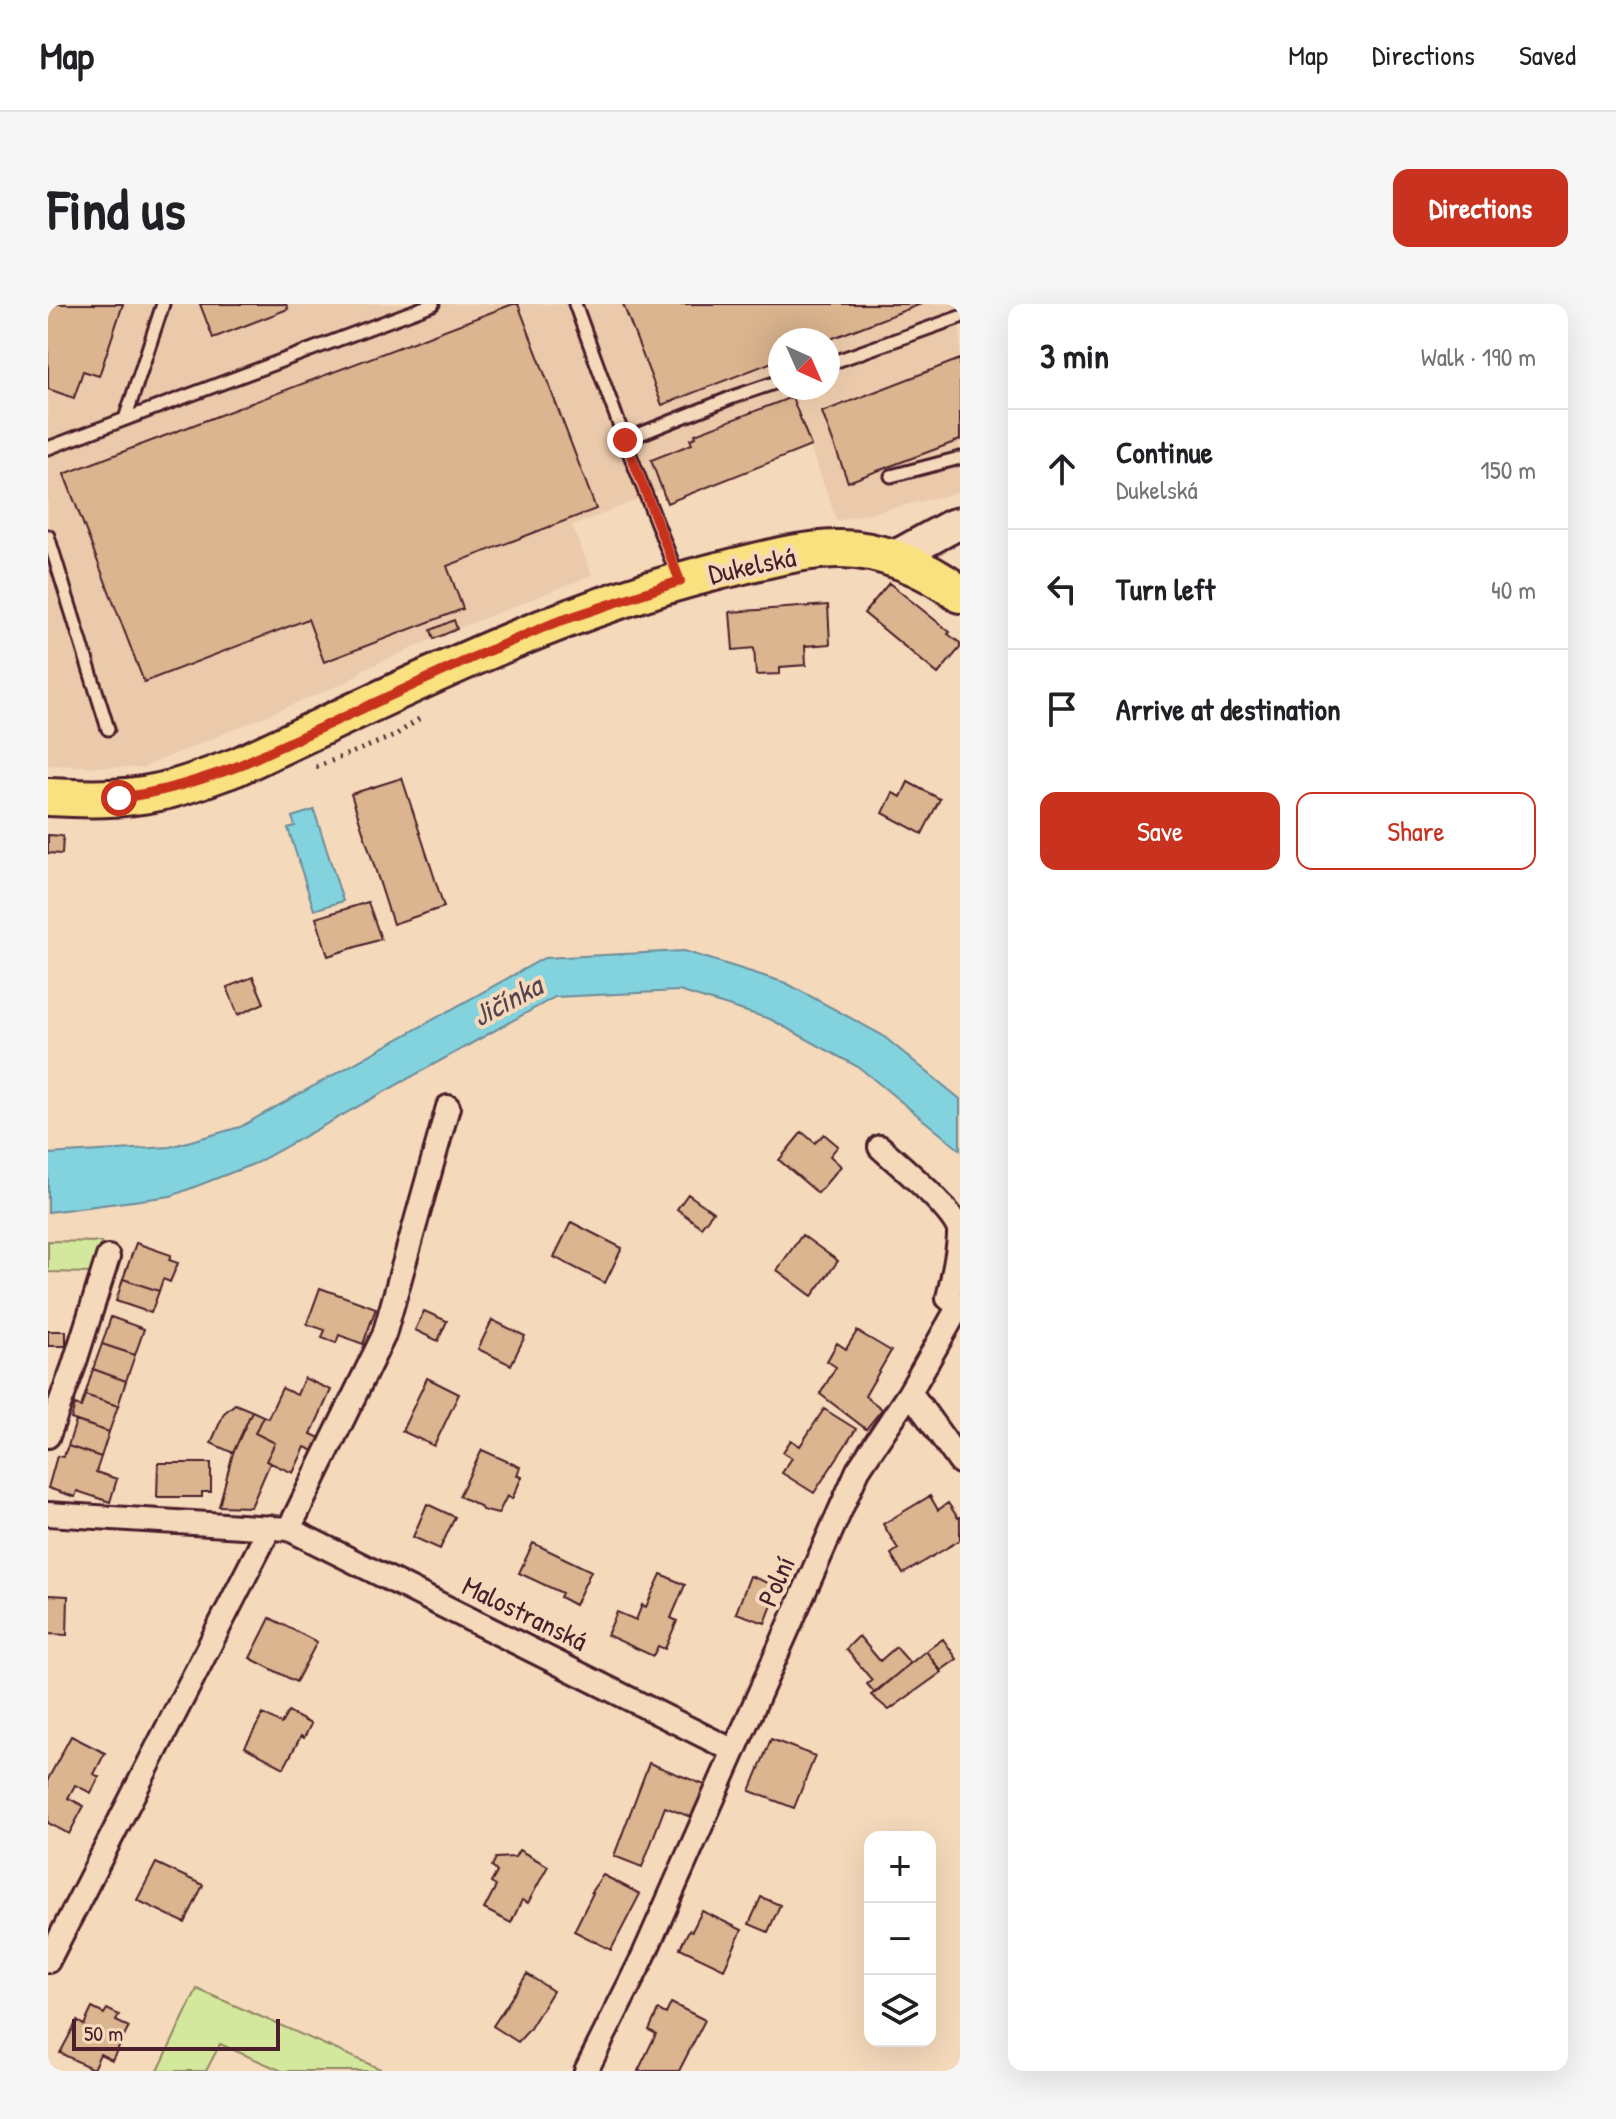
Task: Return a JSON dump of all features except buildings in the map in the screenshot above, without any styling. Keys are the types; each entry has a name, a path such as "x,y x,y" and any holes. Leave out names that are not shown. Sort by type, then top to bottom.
{"main road":[{"name":"Dukelská","path":"48,797 119,798 159,792 197,781 236,767 554,623 680,581 785,555 839,549 866,552 920,569 960,594"}],"street":[{"path":"892,559 960,524"},
{"path":"48,1961 384,1335 448,1107"},
{"name":"Polní","path":"586,2071 643,1957 858,1470 910,1392 959,1306 948,1298 960,1242 959,1230 948,1211 880,1147"},
{"path":"48,1436 108,1257"},
{"path":"910,1392 960,1462"},
{"name":"Malostranská","path":"48,1514 280,1528 734,1751"}],"lane":[{"path":"125,419 163,304"},
{"path":"48,448 433,304"},
{"path":"575,304 680,581"},
{"path":"840,360 960,317"},
{"path":"625,440 768,386"},
{"path":"891,476 960,458"},
{"path":"48,536 108,729"}],"path":[{"path":"316,767 394,736 431,711"}],"shaded area":[{"path":"48,304 960,304 960,492 837,521 810,447 667,503 661,490 572,526 592,575 457,629 453,621 432,630 434,639 364,669 349,681 142,768 48,765"}],"green space":[{"path":"48,1241 101,1242 93,1273 48,1272"},
{"path":"197,1989 385,2071 282,2071 220,2044 206,2071 158,2071"}],"water":[{"path":"314,810 343,901 314,910 288,828 295,826 292,817"},
{"name":"Jičínka","path":"684,951 786,983 882,1035 960,1099 960,1150 860,1068 770,1019 679,991 555,997 256,1163 171,1196 48,1212 48,1154 170,1147 240,1127 544,958"}],"route":[{"path":"119,798 159,792 236,767 554,623 680,581 625,440"}]}
